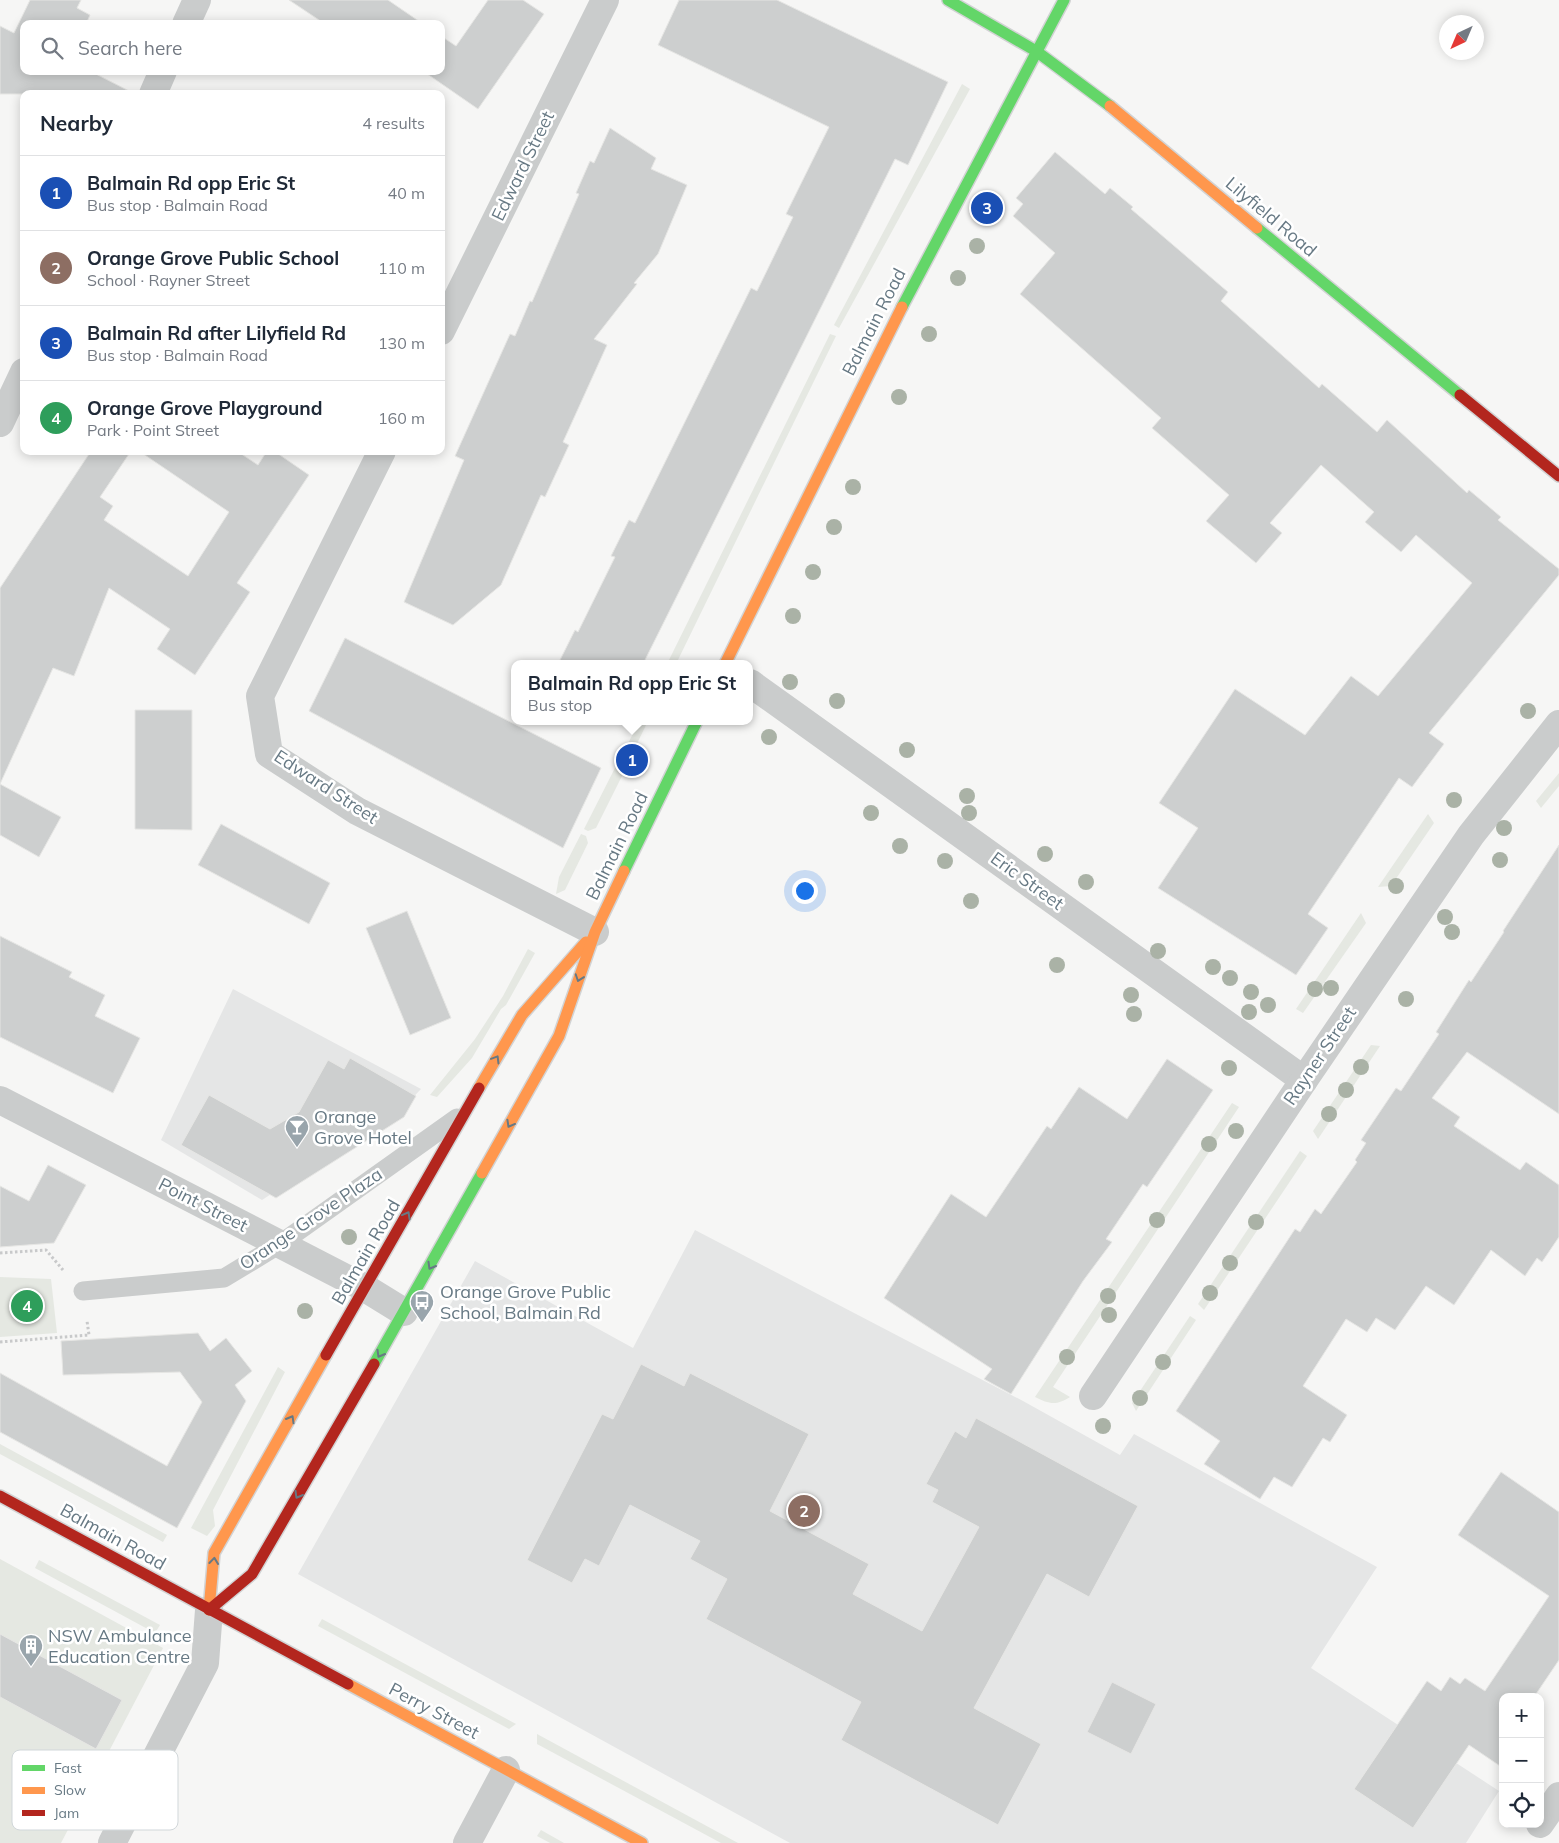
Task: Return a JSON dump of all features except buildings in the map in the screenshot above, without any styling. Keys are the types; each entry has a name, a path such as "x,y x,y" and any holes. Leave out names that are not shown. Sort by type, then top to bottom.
{"main road":[{"name":"Lilyfield Road","path":"948,0 1036,51 1089,88 1314,276 1559,476"},
{"name":"Balmain Road","path":"727,660 841,426 1064,0"},
{"name":"Balmain Road","path":"210,1610 252,1574 404,1312 559,1036 595,932 695,725"},
{"name":"Balmain Road","path":"210,1610 214,1553 464,1113 522,1016 595,932"},
{"name":"Balmain Road","path":"0,1496 210,1610"},
{"name":"Perry Street","path":"210,1610 642,1843"}],"street":[{"path":"188,20 197,0"},
{"name":"Edward Street","path":"445,323 606,0"},
{"path":"155,90 162,75"},
{"path":"0,423 20,380"},
{"name":"Edward Street","path":"380,455 260,696 269,754 357,811 595,932"},
{"name":"Eric Street","path":"753,685 1304,1080"},
{"name":"Rayner Street","path":"1093,1396 1304,1080 1475,829 1559,724"},
{"name":"Point Street","path":"0,1100 365,1288 404,1312"},
{"path":"160,1750 205,1664 210,1610"},
{"path":"467,1843 506,1770"},
{"path":"1544,1818 1559,1796"},
{"path":"1527,1843 1537,1828"},
{"path":"112,1843 119,1830"}],"lane":[{"name":"Orange Grove Plaza","path":"83,1291 224,1278 280,1244 464,1113"}],"path":[{"path":"0,1253 46,1250 83,1291 89,1335 0,1342"}],"shaded area":[{"path":"962,84 970,89 839,328 834,325"},
{"path":"830,334 836,336 678,660 669,660"},
{"path":"637,725 646,725 630,758 623,754"},
{"path":"617,764 626,768 596,828 588,831 584,829"},
{"path":"1559,773 1559,786 1541,808 1536,801"},
{"path":"1428,814 1434,823 1391,886 1378,887"},
{"path":"581,834 586,836 588,843 565,890 556,894 559,877"},
{"path":"1361,913 1366,923 1303,1013 1296,1009"},
{"path":"528,949 535,953 506,1005 501,1009 472,1058 437,1097 430,1095 475,1039 503,996"},
{"path":"233,989 421,1089 402,1109 262,1200 161,1140"},
{"path":"1371,1045 1380,1046 1318,1139 1313,1131"},
{"path":"1232,1103 1239,1107 1053,1387 1070,1397 1061,1402 1052,1403 1035,1397"},
{"path":"1300,1151 1307,1156 1204,1310 1198,1304"},
{"path":"695,1230 1023,1401 1120,1455 1134,1434 1377,1567 1311,1668 1499,1791 1466,1843 790,1843 298,1574 475,1261 633,1348"},
{"path":"0,1277 51,1279 57,1333 0,1337"},
{"path":"1190,1316 1196,1320 1136,1411 1132,1403"},
{"path":"278,1367 285,1372 213,1510 215,1526 207,1536 191,1528"},
{"path":"0,1444 167,1535 163,1542 0,1454"},
{"path":"0,1559 163,1648 110,1750 12,1750 12,1830 68,1830 61,1843 0,1843"},
{"path":"39,1560 160,1625 155,1633 35,1568"},
{"path":"322,1619 516,1724 509,1729 318,1626"},
{"path":"537,1734 738,1843 721,1843 537,1744"},
{"path":"541,1830 564,1843 550,1843 537,1836"}],"traffic: fast":[{"path":"948,0 1036,51 1110,106"},
{"path":"902,307 1064,0"},
{"path":"1257,228 1460,395"},
{"path":"624,871 695,725"},
{"path":"374,1364 482,1173"}],"traffic: slow":[{"path":"1110,106 1257,228"},
{"path":"727,660 902,307"},
{"path":"482,1173 559,1036 595,932 624,871"},
{"path":"479,1088 522,1015 586,942"},
{"path":"209,1610 214,1553 326,1355"},
{"path":"348,1684 642,1843"}],"traffic: jam":[{"path":"1460,395 1559,476"},
{"path":"326,1355 479,1088"},
{"path":"209,1610 252,1574 374,1364"},
{"path":"0,1496 348,1684"}],"place":[{"name":"Balmain Rd after Lilyfield Rd","path":"987,208"},
{"name":"Balmain Rd opp Eric St","path":"632,760"},
{"name":"Orange Grove Hotel","path":"297,1148"},
{"name":"Orange Grove Playground","path":"27,1306"},
{"name":"Orange Grove Public School, Balmain Rd","path":"422,1323"},
{"name":"Orange Grove Public School","path":"804,1511"},
{"name":"NSW Ambulance Education Centre","path":"31,1667"}]}
